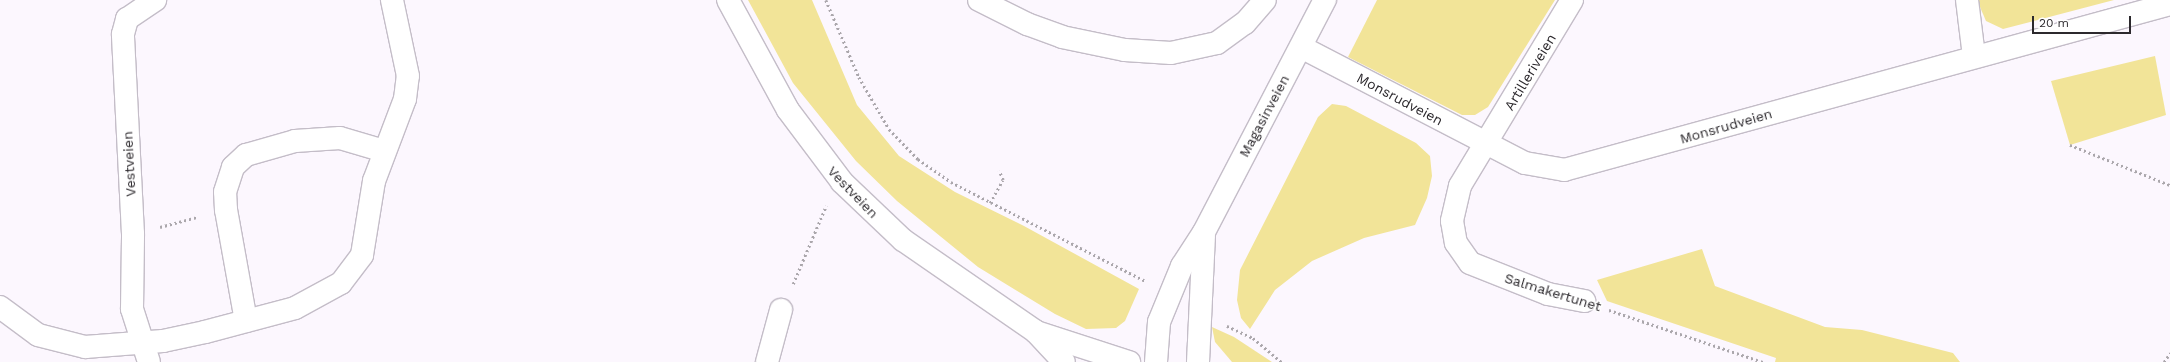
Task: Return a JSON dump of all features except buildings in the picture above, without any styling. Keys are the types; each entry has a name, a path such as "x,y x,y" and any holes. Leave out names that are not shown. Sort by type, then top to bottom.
{"street":[{"name":"Vestveien","path":"144,352 132,309 133,234 122,34 127,19 155,0"},
{"path":"0,307 38,335 69,345 144,352 163,341 246,321 315,300 349,274 362,255 374,181 384,151 405,99 408,76 392,0"},
{"name":"Vestveien","path":"728,0 788,110 842,182 909,245 1035,331 1064,362"},
{"path":"979,0 1027,24 1062,37 1125,50 1171,52 1217,43 1245,23 1265,0"},
{"name":"Magasinveien","path":"1156,362 1155,343 1165,304 1182,266 1204,232 1325,0"},
{"name":"Artilleriveien","path":"1486,144 1572,0"},
{"path":"1967,0 1974,56"},
{"name":"Monsrudveien","path":"1301,47 1525,163 1551,169 1574,169 1974,56 2170,4"},
{"path":"246,321 226,210 225,192 233,167 246,155 267,147 340,138 384,151"},
{"name":"Salmakertunet","path":"1486,144 1460,186 1454,204 1454,232 1462,253 1470,263 1487,271 1548,294 1584,302"},
{"name":"Magasinveien","path":"1198,362 1204,232"},
{"path":"767,362 781,310"},
{"name":"Vestveien","path":"1035,331 1129,362"}],"path":[{"path":"826,0 859,77 889,129 918,159 990,203 1153,285"},
{"path":"2070,145 2170,185"},
{"path":"990,203 1003,180 999,171"},
{"path":"781,310 826,204"},
{"path":"133,234 226,210"},
{"name":"Salmakertunet","path":"1584,302 1763,362"},
{"path":"1224,325 1253,338 1282,362"},
{"path":"2164,362 2170,353"}],"shaded area":[{"path":"748,0 812,0 857,105 899,156 955,192 1024,226 1139,289 1125,321 1116,328 1086,329 1055,314 978,267 897,201 856,161 793,83"},
{"path":"1377,0 1555,0 1488,107 1475,115 1462,115 1348,57"},
{"path":"1977,0 2114,0 2003,29 1986,21"},
{"path":"2155,56 2166,115 2070,145 2051,81"},
{"path":"1332,104 1346,106 1416,143 1430,156 1432,176 1427,198 1415,225 1364,238 1312,261 1275,290 1250,329 1241,318 1237,300 1240,270 1318,117"},
{"path":"1702,249 1715,286 1825,327 1862,330 1953,353 1960,362 1775,362 1776,358 1607,301 1597,280"},
{"path":"1212,327 1234,337 1272,362 1232,362 1215,342"}]}
